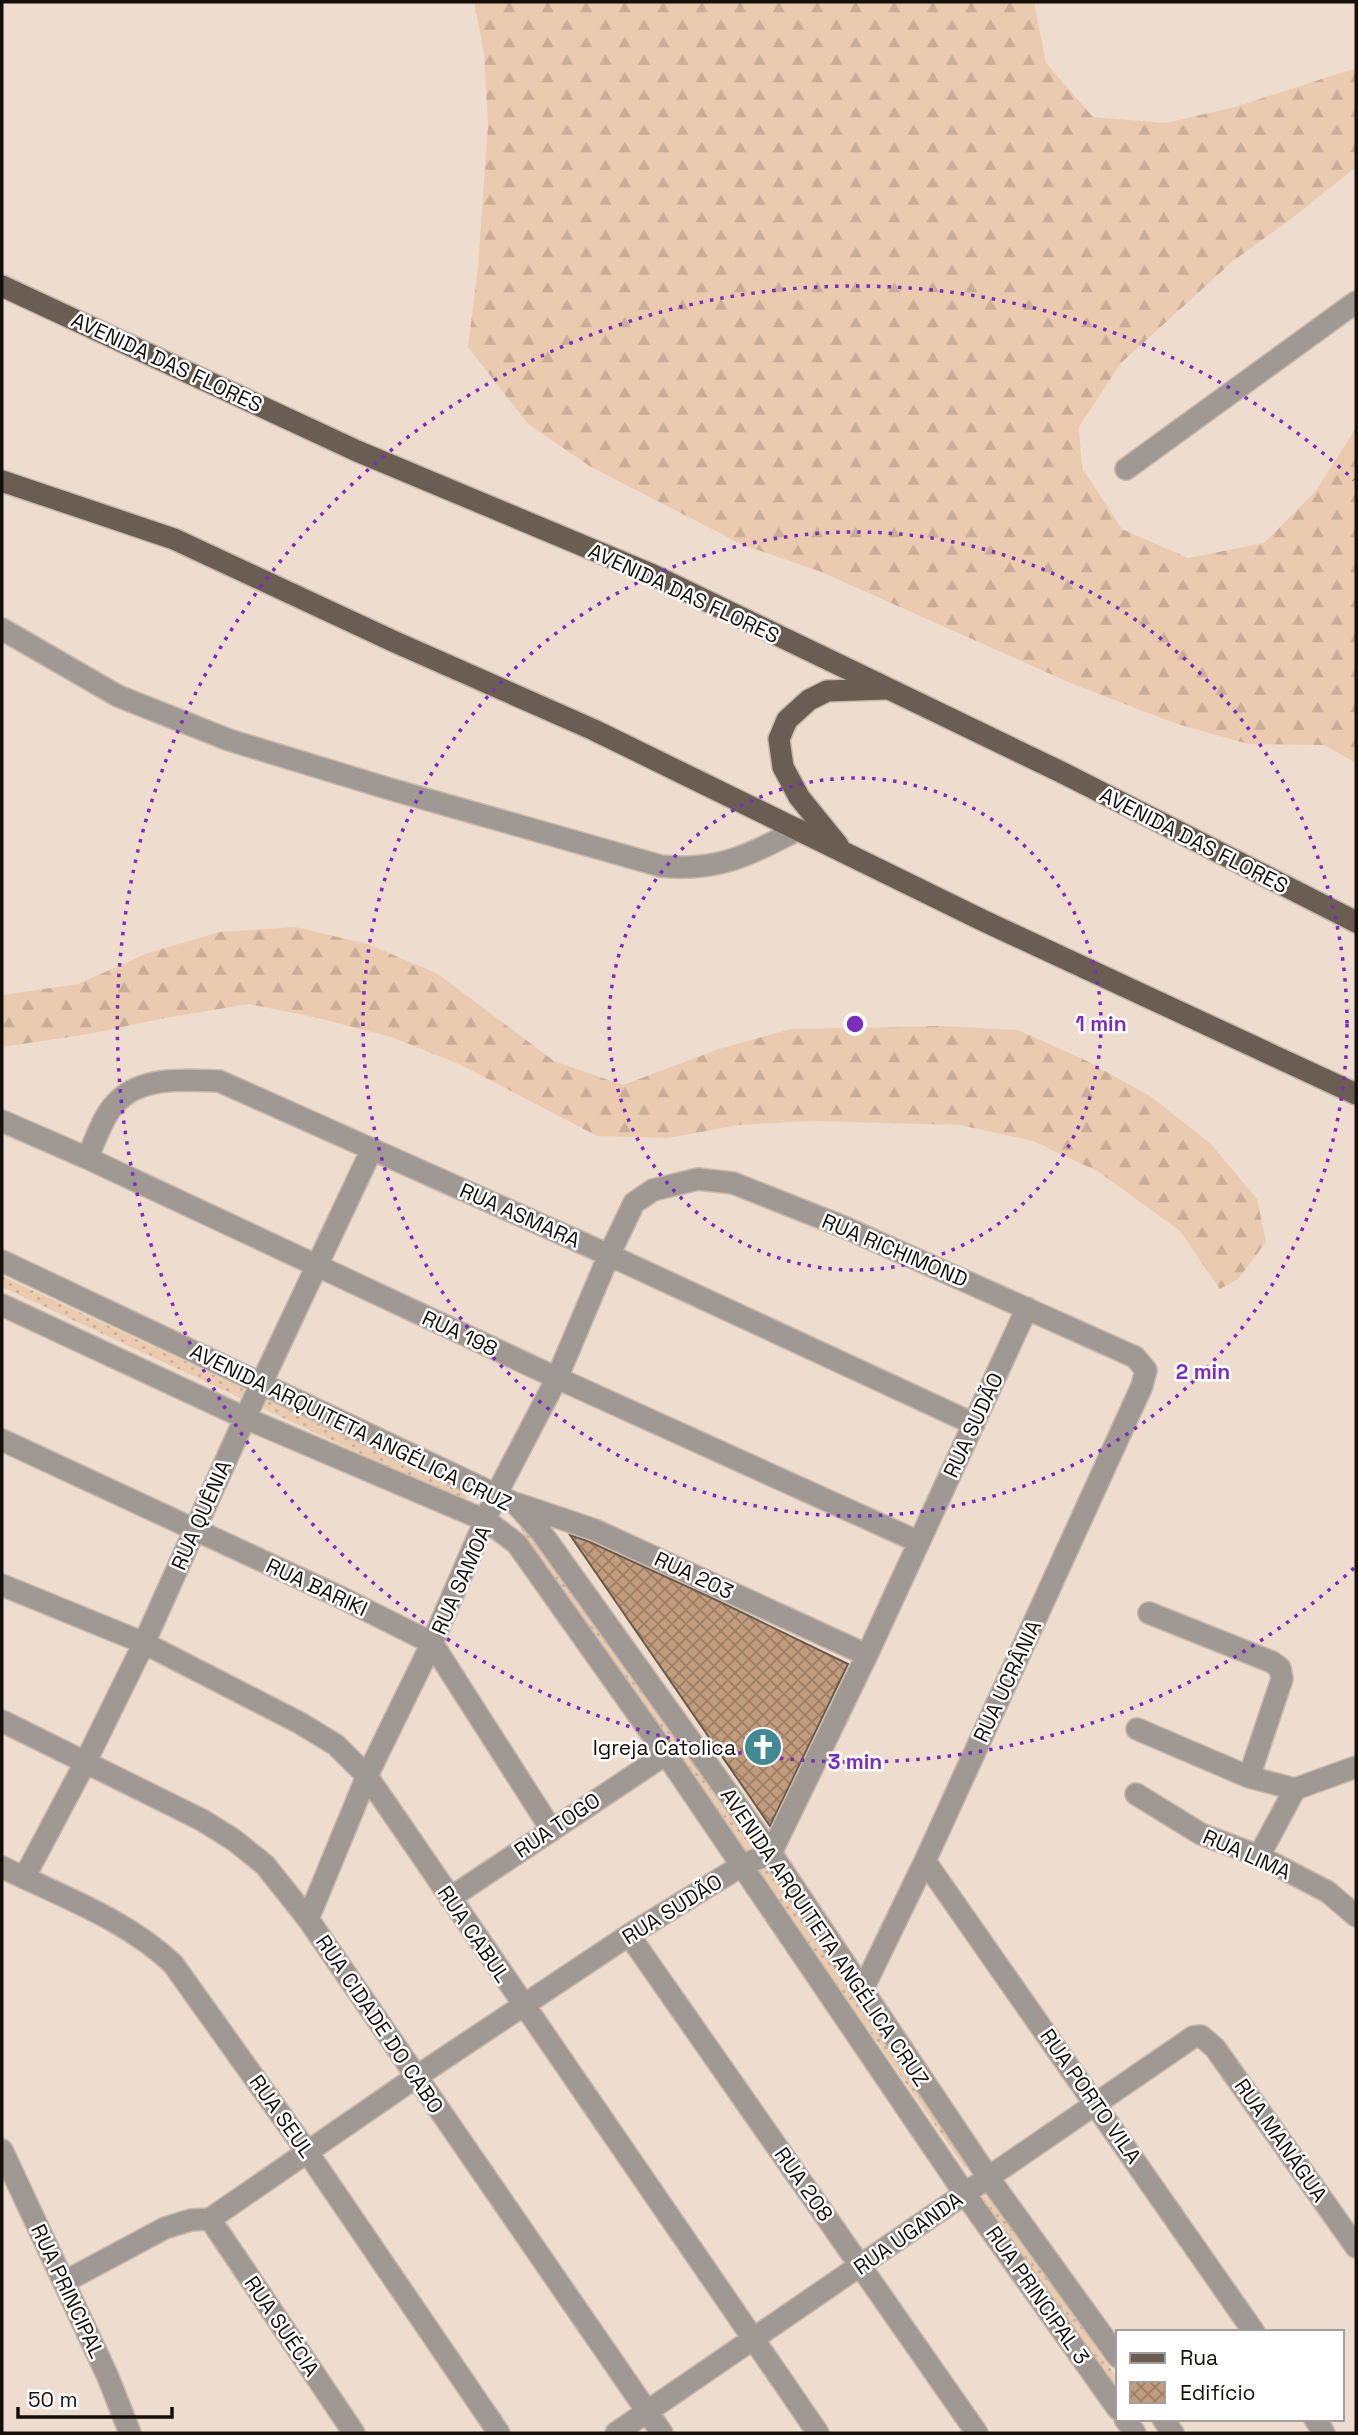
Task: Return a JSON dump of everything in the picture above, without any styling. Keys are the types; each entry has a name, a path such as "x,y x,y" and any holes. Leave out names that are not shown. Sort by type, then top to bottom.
{"main road":[{"name":"AVENIDA DAS FLORES","path":"2,286 357,451 653,575 1063,773 1356,922"},
{"path":"2,481 174,539 395,642 594,730 984,921 1353,1090"},
{"path":"843,852 799,797 783,767 779,739 787,720 809,700 827,691 889,689"}],"street":[{"path":"1126,469 1356,302"},
{"path":"2,629 118,696 229,740 661,866 688,869 733,861 799,830"},
{"name":"RUA ASMARA","path":"87,1158 107,1116 119,1100 144,1086 179,1080 219,1082 608,1255 974,1424"},
{"name":"RUA 198","path":"2,1121 919,1542"},
{"name":"RUA QUÊNIA","path":"24,1878 144,1643 245,1418 372,1149"},
{"name":"RUA RICHIMOND","path":"634,1203 673,1183 698,1179 733,1183 844,1227 1027,1308 1135,1357 1146,1370"},
{"name":"RUA SAMOA","path":"308,1919 367,1776 432,1643 497,1493 557,1378 608,1255 634,1203"},
{"name":"AVENIDA ARQUITETA ANGÉLICA CRUZ","path":"2,1261 516,1504 541,1532 771,1853 988,2177 1116,2354"},
{"name":"AVENIDA ARQUITETA ANGÉLICA CRUZ","path":"2,1305 245,1418 487,1521 517,1544 666,1754 982,2216"},
{"name":"RUA SUDÃO","path":"64,2282 165,2228 191,2220 210,2219 629,1935 741,1866 771,1853 867,1655 1027,1308"},
{"name":"RUA UCRÂNIA","path":"862,1991 925,1861 1142,1386 1146,1370"},
{"name":"RUA BARIKI","path":"2,1440 338,1596 432,1643"},
{"name":"RUA 203","path":"516,1504 595,1530 867,1655"},
{"name":"RUA CABUL","path":"2,1585 144,1643 300,1723 336,1745 367,1776 523,2007 818,2433"},
{"path":"1149,1613 1272,1662 1280,1668 1282,1679 1249,1777"},
{"path":"432,1643 551,1829"},
{"name":"RUA CIDADE DO CABO","path":"2,1721 202,1820 234,1840 265,1865 308,1919 662,2433"},
{"path":"1137,1728 1249,1777 1295,1789 1356,1767"},
{"name":"RUA TOGO","path":"450,1898 666,1754"},
{"path":"1259,1856 1295,1789"},
{"name":"RUA LIMA","path":"1136,1794 1201,1834 1259,1856 1328,1892 1356,1916"},
{"name":"RUA PORTO VILA","path":"925,1861 1097,2103 1253,2330"},
{"name":"RUA SEUL","path":"2,1867 112,1921 152,1944 173,1964 308,2153 499,2433"},
{"name":"RUA 208","path":"629,1935 977,2433"},
{"name":"RUA UGANDA","path":"615,2433 1185,2041 1201,2036"},
{"name":"RUA MANÁGUA","path":"1201,2036 1215,2048 1356,2247"},
{"name":"RUA PRINCIPAL","path":"2,2150 130,2433"},
{"name":"RUA PRINCIPAL 3","path":"982,2216 1116,2406"},
{"name":"RUA SUÉCIA","path":"210,2219 354,2433"}],"green space":[{"path":"474,2 1034,2 1046,63 1093,117 1165,123 1235,107 1356,68 1356,167 1233,261 1121,363 1079,427 1082,468 1122,529 1188,558 1264,543 1315,492 1356,428 1356,763 1324,745 1248,744 1174,723 1073,684 819,571 743,545 591,467 528,424 468,347 478,267 488,125 484,53"},
{"path":"295,927 368,944 438,974 554,1061 623,1085 719,1049 791,1029 943,1026 1018,1030 1087,1061 1150,1096 1210,1143 1257,1199 1266,1242 1238,1279 1220,1289 1180,1231 1099,1172 1033,1141 960,1125 810,1121 739,1125 668,1138 597,1136 461,1065 391,1037 249,1004 89,1034 2,1047 2,995 78,984 148,953 220,932"},
{"path":"2,1276 462,1490 467,1497 462,1501 2,1287"},
{"path":"524,1523 667,1717 973,2170 964,2167 522,1532"},
{"path":"984,2196 993,2199 1116,2376 1116,2396 980,2199"}],"building":[{"name":"Igreja Catolica","path":"570,1535 710,1597 848,1664 770,1826"}],"place":[{"name":"Igreja Catolica","path":"763,1747"}]}
